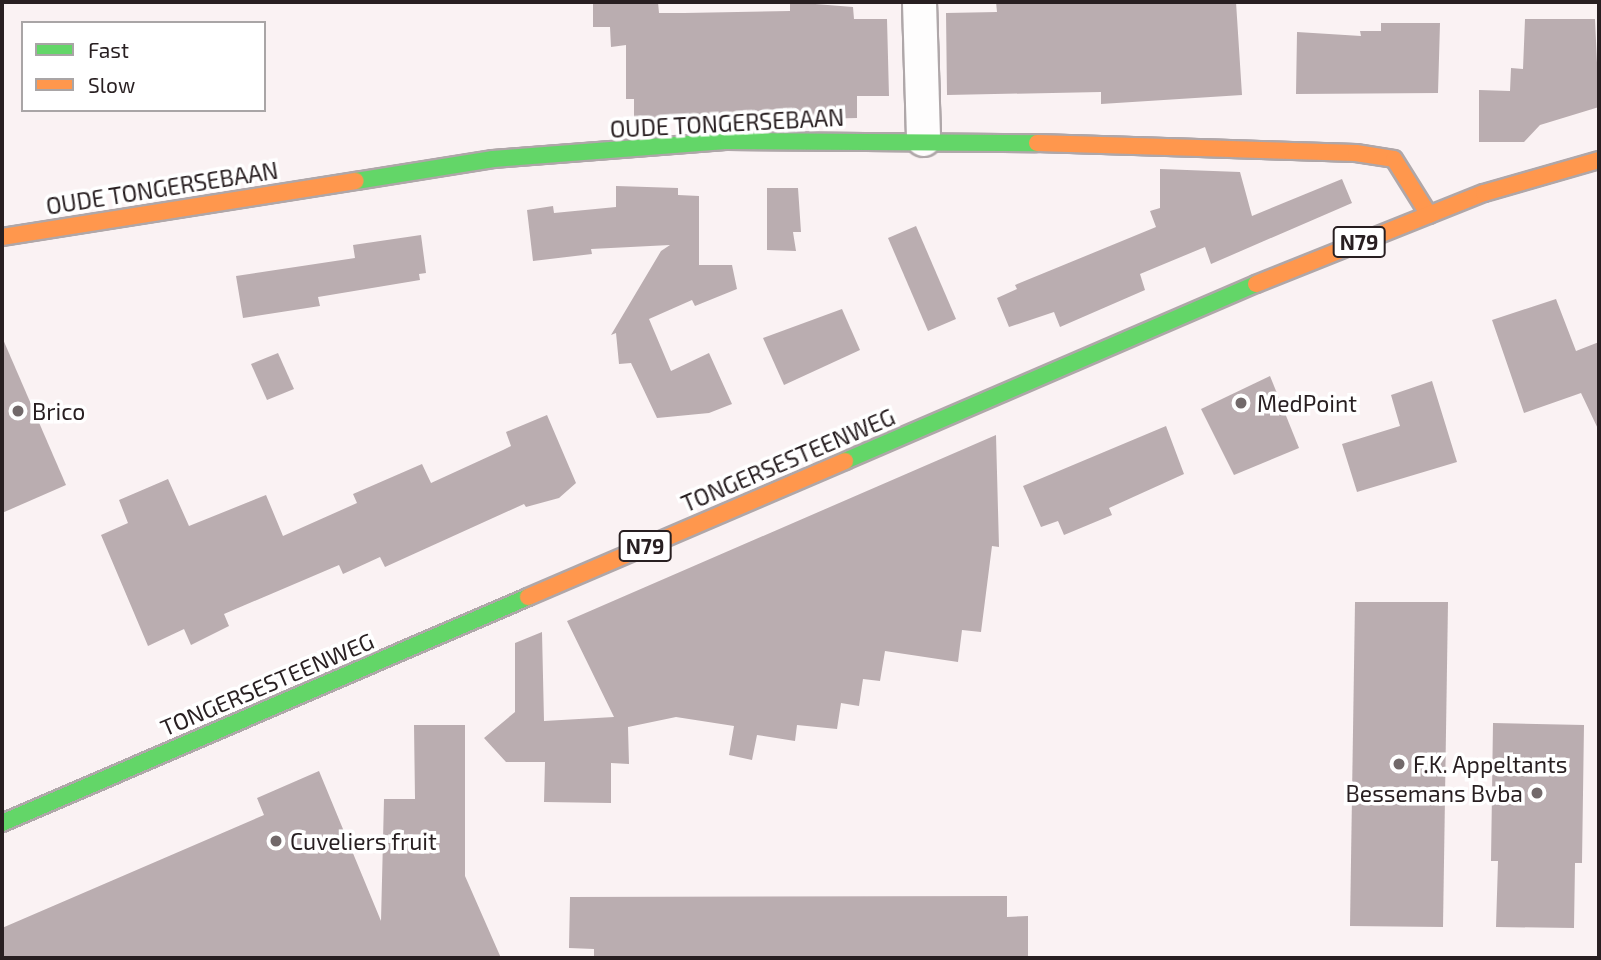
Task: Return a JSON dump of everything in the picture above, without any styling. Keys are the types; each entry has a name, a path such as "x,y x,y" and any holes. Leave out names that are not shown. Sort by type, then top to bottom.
{"main road":[{"name":"OUDE TONGERSEBAAN","path":"2,237 493,159 728,141 923,139 1356,153 1394,159 1429,215"},
{"name":"TONGERSESTEENWEG","path":"2,822 1289,270 1484,192 1599,160"}],"street":[{"path":"919,2 923,139"}],"building":[{"path":"593,2 658,2 659,13 790,11 790,2 853,7 854,19 887,19 889,96 857,96 857,118 634,123 634,99 626,99 626,45 611,47 610,27 593,27"},
{"path":"996,2 1236,2 1242,95 1101,104 1101,92 947,95 946,13 997,12"},
{"path":"1525,19 1595,19 1599,107 1540,125 1524,142 1479,142 1479,90 1510,91 1511,68 1523,69"},
{"path":"1381,23 1440,23 1438,93 1296,94 1297,32 1361,36 1360,31 1381,31"},
{"path":"1160,169 1240,172 1252,216 1342,179 1352,203 1211,264 1205,247 1140,274 1145,290 1060,327 1054,312 1009,327 997,298 1017,289 1015,285 1156,227 1150,211 1160,208"},
{"path":"616,186 678,188 678,195 699,196 699,265 732,265 737,289 695,306 692,300 649,319 671,371 709,353 732,404 709,413 657,418 631,363 619,364 616,333 611,335 661,251 670,245 591,249 592,254 533,261 527,210 553,206 554,213 616,207"},
{"path":"767,188 798,188 801,232 793,232 796,251 767,250"},
{"path":"916,226 956,319 928,331 888,238"},
{"path":"421,235 426,273 419,274 420,280 318,297 320,306 243,318 236,276 355,258 353,245"},
{"path":"1556,299 1576,351 1599,342 1599,431 1581,393 1524,413 1492,320"},
{"path":"842,309 860,350 784,385 763,338"},
{"name":"Brico","path":"2,337 66,485 2,513"},
{"path":"278,353 294,389 267,400 251,364"},
{"path":"1270,376 1299,448 1234,475 1201,409"},
{"path":"1432,381 1457,462 1357,492 1342,444 1400,426 1391,395"},
{"path":"547,415 576,483 559,498 526,507 524,504 385,567 380,557 343,574 339,565 224,614 229,626 191,645 184,629 148,646 101,535 128,523 119,500 168,479 189,526 266,495 283,536 357,503 353,494 422,464 431,483 503,450 511,446 506,432"},
{"path":"1166,426 1184,474 1109,508 1112,515 1064,535 1058,521 1041,527 1023,486"},
{"path":"996,435 999,547 992,546 981,632 962,630 958,662 885,651 880,681 863,679 859,706 841,703 837,729 797,725 795,741 757,735 752,760 729,755 734,726 676,717 628,727 629,764 611,763 611,803 544,802 545,762 506,762 484,738 515,712 515,643 542,632 544,721 614,717 567,621"},
{"name":"F.K. Appeltants","path":"1355,602 1448,602 1443,927 1350,926"},
{"name":"Bessemans Bvba","path":"1493,723 1584,725 1582,863 1575,863 1574,928 1496,927 1498,861 1491,861"},
{"name":"Cuveliers fruit","path":"414,725 465,725 465,876 501,958 2,958 2,928 264,815 257,798 319,771 381,921 384,799 415,799"},
{"path":"1007,896 1007,917 1028,916 1028,958 594,958 594,949 569,948 570,897"}],"traffic: fast":[{"path":"356,181 493,159 728,141 1037,143"},
{"path":"845,461 1256,284"},
{"path":"2,823 528,597"}],"traffic: slow":[{"path":"1037,143 1356,153 1394,159 1429,215"},
{"path":"1256,284 1484,193 1599,160"},
{"path":"2,237 356,181"},
{"path":"528,597 845,461"}],"place":[{"name":"MedPoint","path":"1241,403"},
{"name":"Brico","path":"18,411"},
{"name":"F.K. Appeltants","path":"1399,764"},
{"name":"Bessemans Bvba","path":"1537,793"},
{"name":"Cuveliers fruit","path":"276,841"}]}
